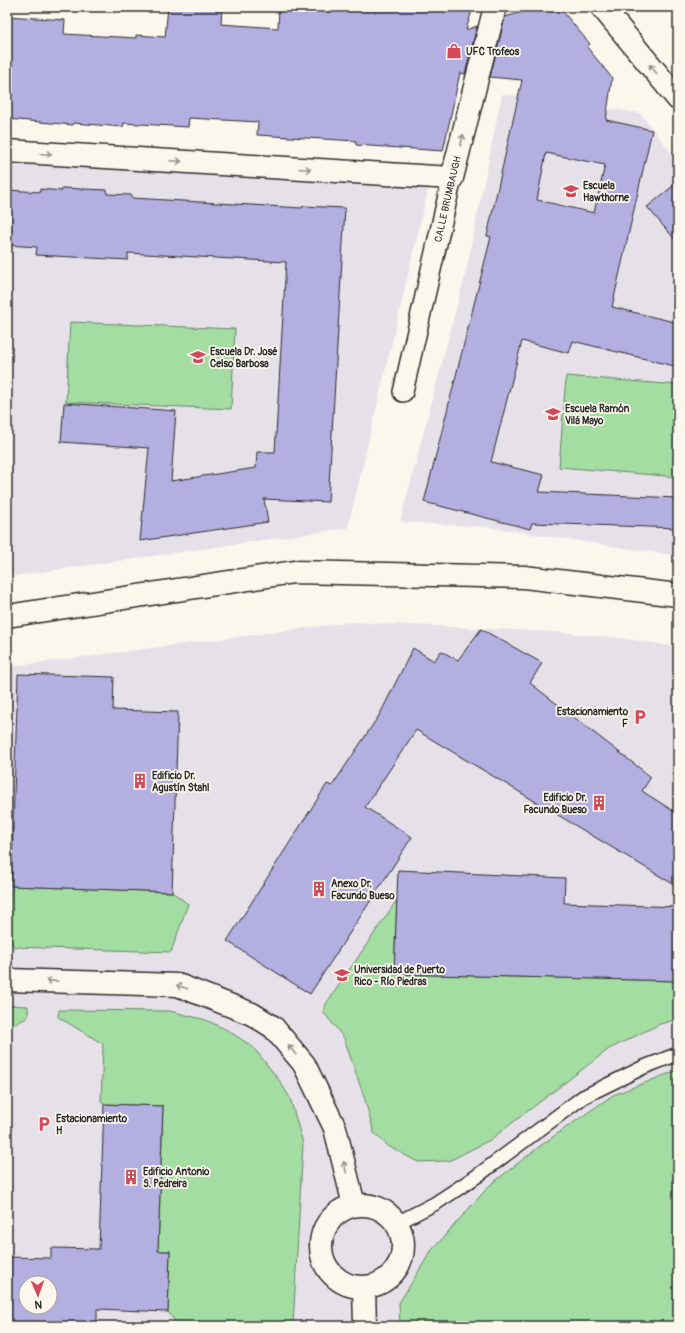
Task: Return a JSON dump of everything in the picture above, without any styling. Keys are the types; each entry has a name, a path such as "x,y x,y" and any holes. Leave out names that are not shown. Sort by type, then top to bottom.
{"street":[{"name":"CALLE BRUMBAUGH","path":"403,392 452,178 496,7"},
{"path":"602,7 678,99"},
{"path":"7,152 452,178"},
{"path":"7,616 294,572 524,577 678,595"},
{"path":"7,980 178,985 252,1014 273,1027 304,1064 335,1128 354,1205"},
{"path":"354,1205 370,1205 385,1211 397,1223 403,1237 404,1253 398,1268 387,1280 372,1286 355,1287 340,1281 328,1270 321,1255 321,1239 327,1224 338,1212 354,1205"},
{"path":"364,1287 365,1326"}],"lane":[{"path":"397,1223 436,1203 477,1176 583,1097 644,1067 678,1054"}],"shaded area":[{"name":"Escuela Ramón Vilá Mayo","path":"502,94 640,113 678,162 678,556 487,527 400,522 466,271"},
{"name":"Escuela Dr. José Celso Barbosa","path":"7,162 429,186 348,528 7,577"},
{"name":"Universidad de Puerto Rico - Río Piedras","path":"352,622 556,632 619,638 678,647 678,1326 7,1326 7,667"}],"green space":[{"path":"70,322 235,329 231,409 66,402"},
{"path":"566,376 678,385 678,477 559,467"},
{"path":"11,886 172,892 188,904 171,952 14,947 8,936"},
{"path":"397,900 394,974 678,981 678,1019 660,1024 609,1049 490,1140 449,1161 418,1162 388,1146 374,1133 365,1100 344,1038 323,1012 326,1004"},
{"path":"7,1005 28,1006 28,1017 7,1029"},
{"path":"59,1010 170,1011 206,1020 229,1031 253,1047 279,1080 290,1098 303,1143 293,1326 179,1326 168,1312 170,1251 158,1251 163,1106 104,1104 101,1102 103,1044 58,1017"},
{"path":"678,1070 678,1326 400,1326 399,1303 431,1251 490,1185 544,1143 613,1095"}],"building":[{"path":"168,7 222,7 221,24 278,28 279,7 473,7 466,30 477,26 465,74 460,73 443,151 356,145 356,141 257,135 258,122 189,118 188,127 124,123 123,127 73,123 73,125 7,119 7,16 65,20 64,34 136,38 136,35 165,37"},
{"path":"539,7 559,7 590,44 587,47 612,78 606,120 652,130 612,307 678,323 678,367 573,341 569,353 522,341 491,462 544,475 539,492 678,498 678,528 532,523 530,529 424,502 491,237 487,236 522,80 490,77 505,17","holes":["546,153 605,165 594,213 537,200"]},
{"path":"678,182 678,243 647,207"},
{"path":"62,188 107,190 107,194 131,195 132,198 302,208 303,206 345,208 328,502 264,499 268,522 140,541 149,448 61,442 64,403 176,411 171,481 256,468 257,452 275,452 286,262 128,253 128,260 36,255 37,247 7,245 7,190 40,192 40,189 62,191"},
{"path":"481,629 542,663 530,683 651,777 642,791 678,814 678,887 416,730 365,807 412,837 310,994 227,941 327,784 332,786 380,714 413,648 434,661 441,651 458,660"},
{"name":"Edificio Dr. Agustín Stahl","path":"18,674 114,677 113,710 178,712 172,892 11,886"},
{"path":"398,870 565,878 564,903 678,907 678,981 394,974"},
{"name":"Edificio Antonio S. Pedreira","path":"104,1104 163,1106 158,1251 170,1251 168,1312 97,1309 97,1326 7,1326 7,1257 51,1258 51,1248 99,1249"}],"place":[{"name":"UFC Trofeos","path":"454,51"},
{"name":"Escuela Hawthorne","path":"571,191"},
{"name":"Escuela Dr. José Celso Barbosa","path":"198,357"},
{"name":"Escuela Ramón Vilá Mayo","path":"553,414"},
{"name":"Estacionamiento F","path":"640,717"},
{"name":"Edificio Dr. Agustín Stahl","path":"140,781"},
{"name":"Edificio Dr. Facundo Bueso","path":"599,803"},
{"name":"Anexo Dr. Facundo Bueso","path":"319,889"},
{"name":"Universidad de Puerto Rico - Río Piedras","path":"342,975"},
{"name":"Estacionamiento H","path":"44,1124"},
{"name":"Edificio Antonio S. Pedreira","path":"131,1177"}]}
